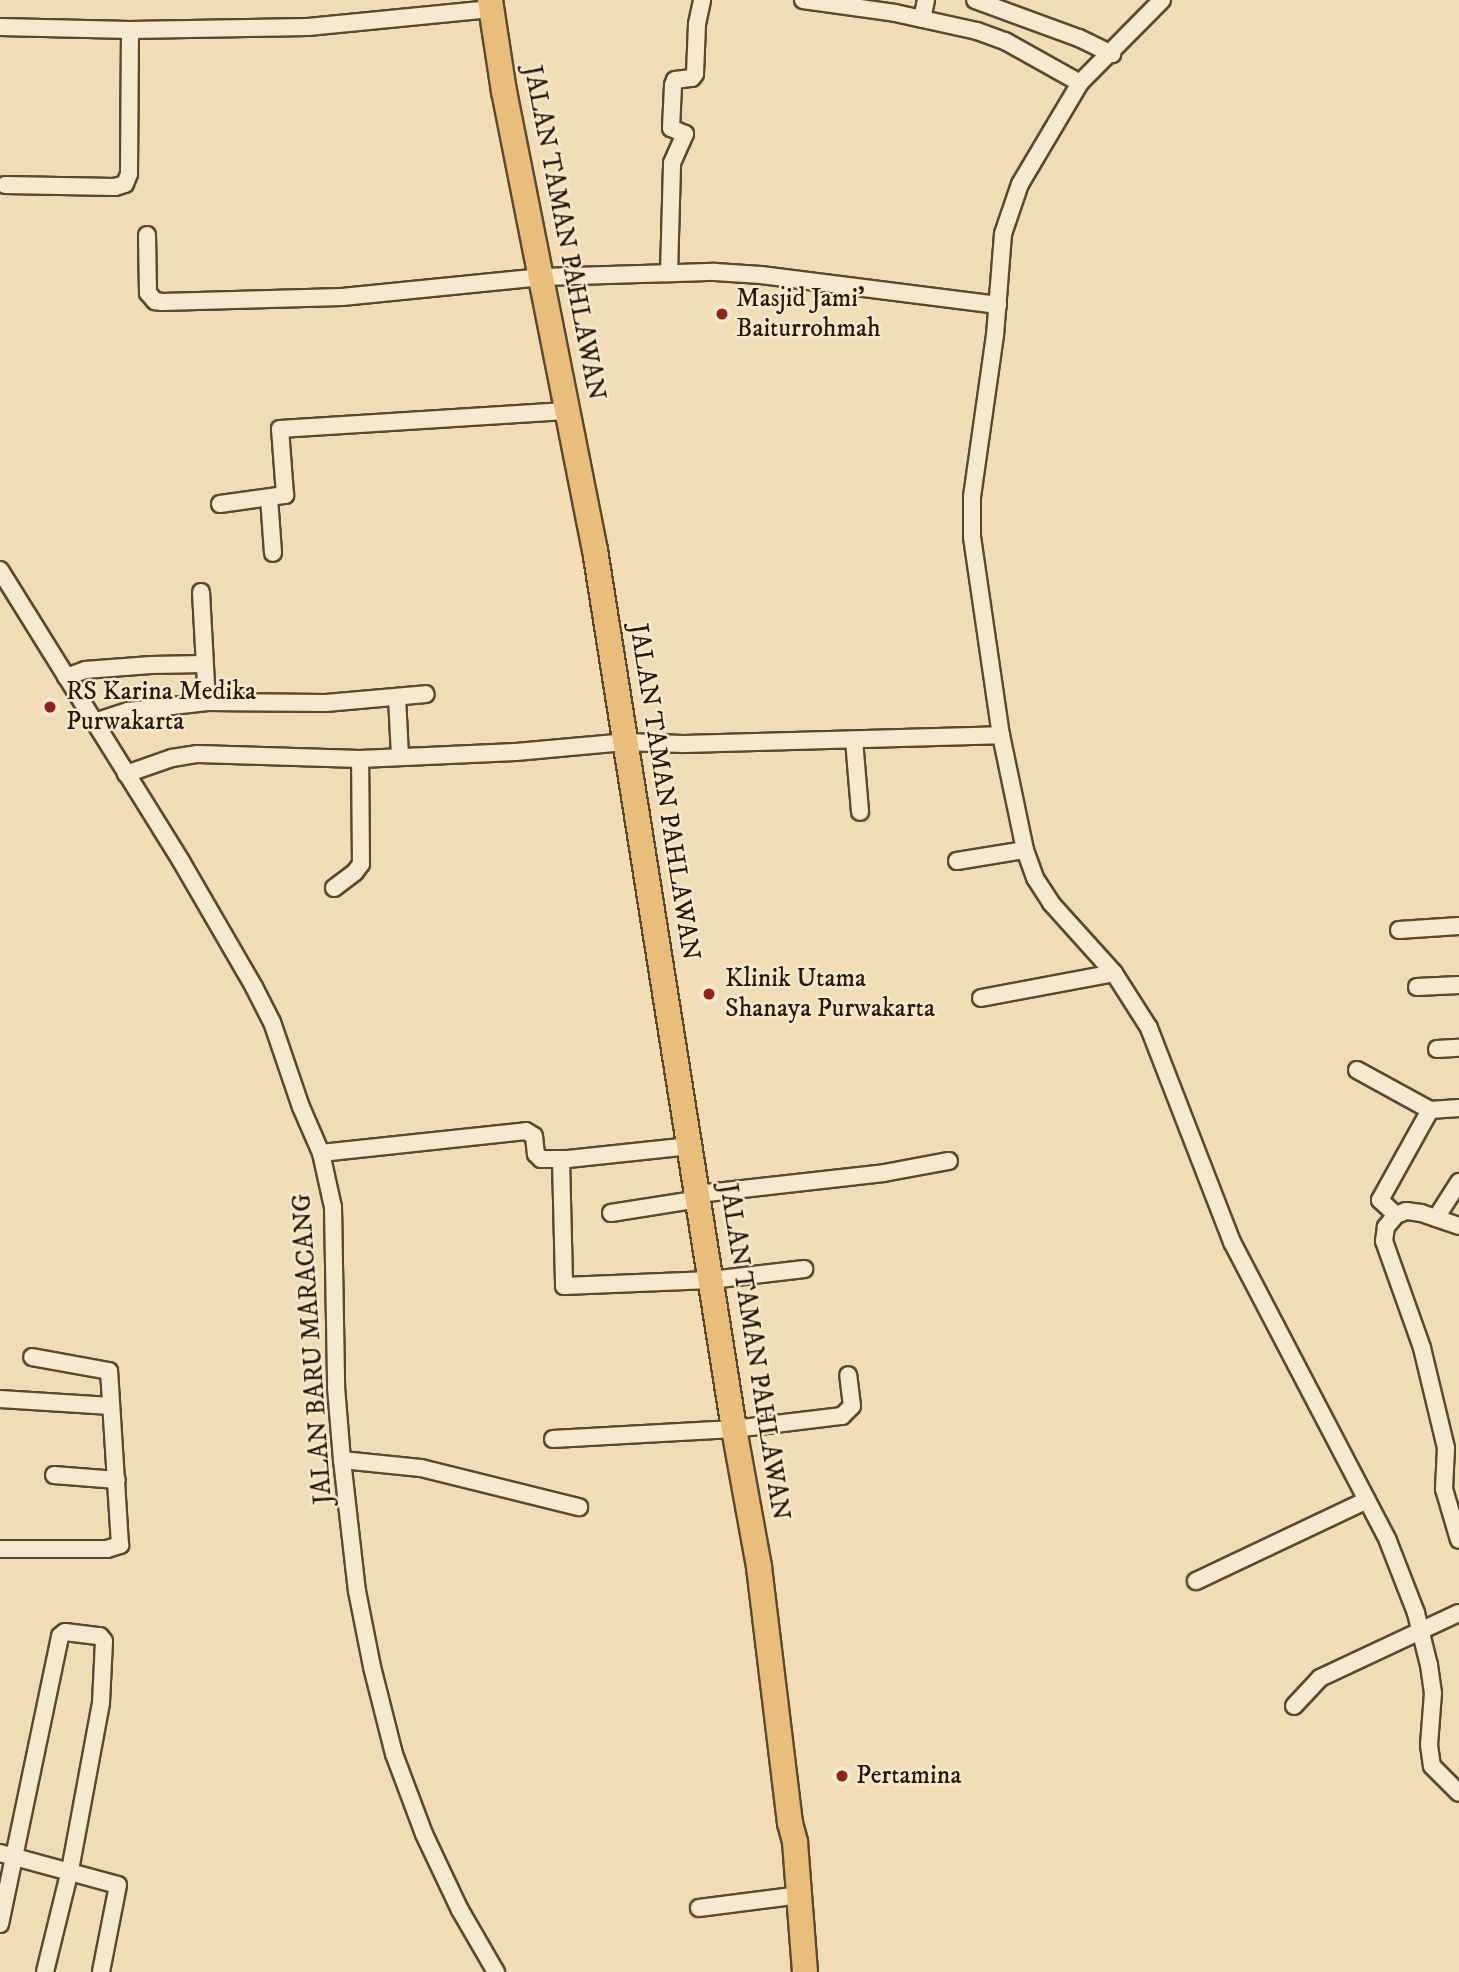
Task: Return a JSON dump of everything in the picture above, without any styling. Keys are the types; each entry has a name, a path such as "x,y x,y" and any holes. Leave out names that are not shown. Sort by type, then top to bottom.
{"main road":[{"name":"JALAN TAMAN PAHLAWAN","path":"491,4 504,91 595,550 734,1429 759,1567 800,1895 805,1972"}],"street":[{"path":"669,272 672,163 685,134 671,128 673,85 675,80 692,78 695,74 697,24 702,0"},
{"path":"803,0 922,19 1005,41 1080,83"},
{"path":"922,19 926,0"},
{"path":"975,0 1079,38 1112,54"},
{"path":"1163,0 1112,54 1080,83 1027,172 1010,206 1003,234 998,305 972,497 972,537 1001,735 1025,850 1035,878 1051,903 1114,974 1135,1002 1156,1044 1237,1254 1367,1500 1408,1588 1422,1632 1433,1693 1429,1745 1432,1766 1459,1793"},
{"path":"0,27 130,30 308,27 491,4"},
{"path":"5,185 115,187 125,184 129,174 130,30"},
{"path":"148,235 148,293 155,302 342,297 542,277 669,272 761,275 998,305"},
{"path":"220,504 285,495 280,429 569,411"},
{"path":"269,499 273,553"},
{"name":"JALAN BARU MARACANG","path":"0,570 198,889 254,987 272,1022 301,1107 321,1153 333,1206 336,1387 357,1591 394,1754 440,1871 496,1972"},
{"path":"201,592 207,702"},
{"path":"66,677 98,669 204,664"},
{"path":"94,722 128,711 207,702 288,704 426,694"},
{"path":"397,697 400,757"},
{"path":"126,774 172,758 198,754 360,759 516,752 625,743 653,745 1001,735"},
{"path":"855,740 860,813"},
{"path":"334,888 361,864 360,759"},
{"path":"957,861 1025,850"},
{"path":"1399,929 1459,926"},
{"path":"981,998 1114,974"},
{"path":"1418,987 1459,985"},
{"path":"1437,1049 1459,1048"},
{"path":"1357,1070 1430,1110 1459,1108"},
{"path":"1396,1215 1380,1200 1430,1110"},
{"path":"321,1153 526,1131 534,1136 537,1157 561,1159 690,1146"},
{"path":"561,1159 564,1286 711,1280 804,1269"},
{"path":"611,1213 699,1197 884,1173 949,1161"},
{"path":"1436,1218 1459,1182"},
{"path":"1459,1226 1406,1211 1396,1215 1386,1227 1384,1241 1422,1348 1446,1448 1444,1489 1459,1540"},
{"path":"0,1549 107,1549 119,1546 117,1480 106,1368 32,1357"},
{"path":"553,1439 734,1429 842,1416 852,1406 848,1375"},
{"path":"0,1399 111,1406"},
{"path":"342,1460 421,1468 579,1507"},
{"path":"54,1475 117,1480"},
{"path":"1196,1581 1367,1500"},
{"path":"1294,1706 1320,1678 1459,1613"},
{"path":"0,1924 7,1855 60,1636 65,1632 100,1636 104,1641 101,1703 70,1871 45,1972"},
{"path":"7,1855 118,1885 101,1972"},
{"path":"699,1908 800,1895"}],"place":[{"name":"Masjid Jami' Baiturrohmah","path":"722,314"},
{"name":"RS Karina Medika Purwakarta","path":"50,707"},
{"name":"Klinik Utama Shanaya Purwakarta","path":"709,994"},
{"name":"Pertamina","path":"842,1776"}]}
